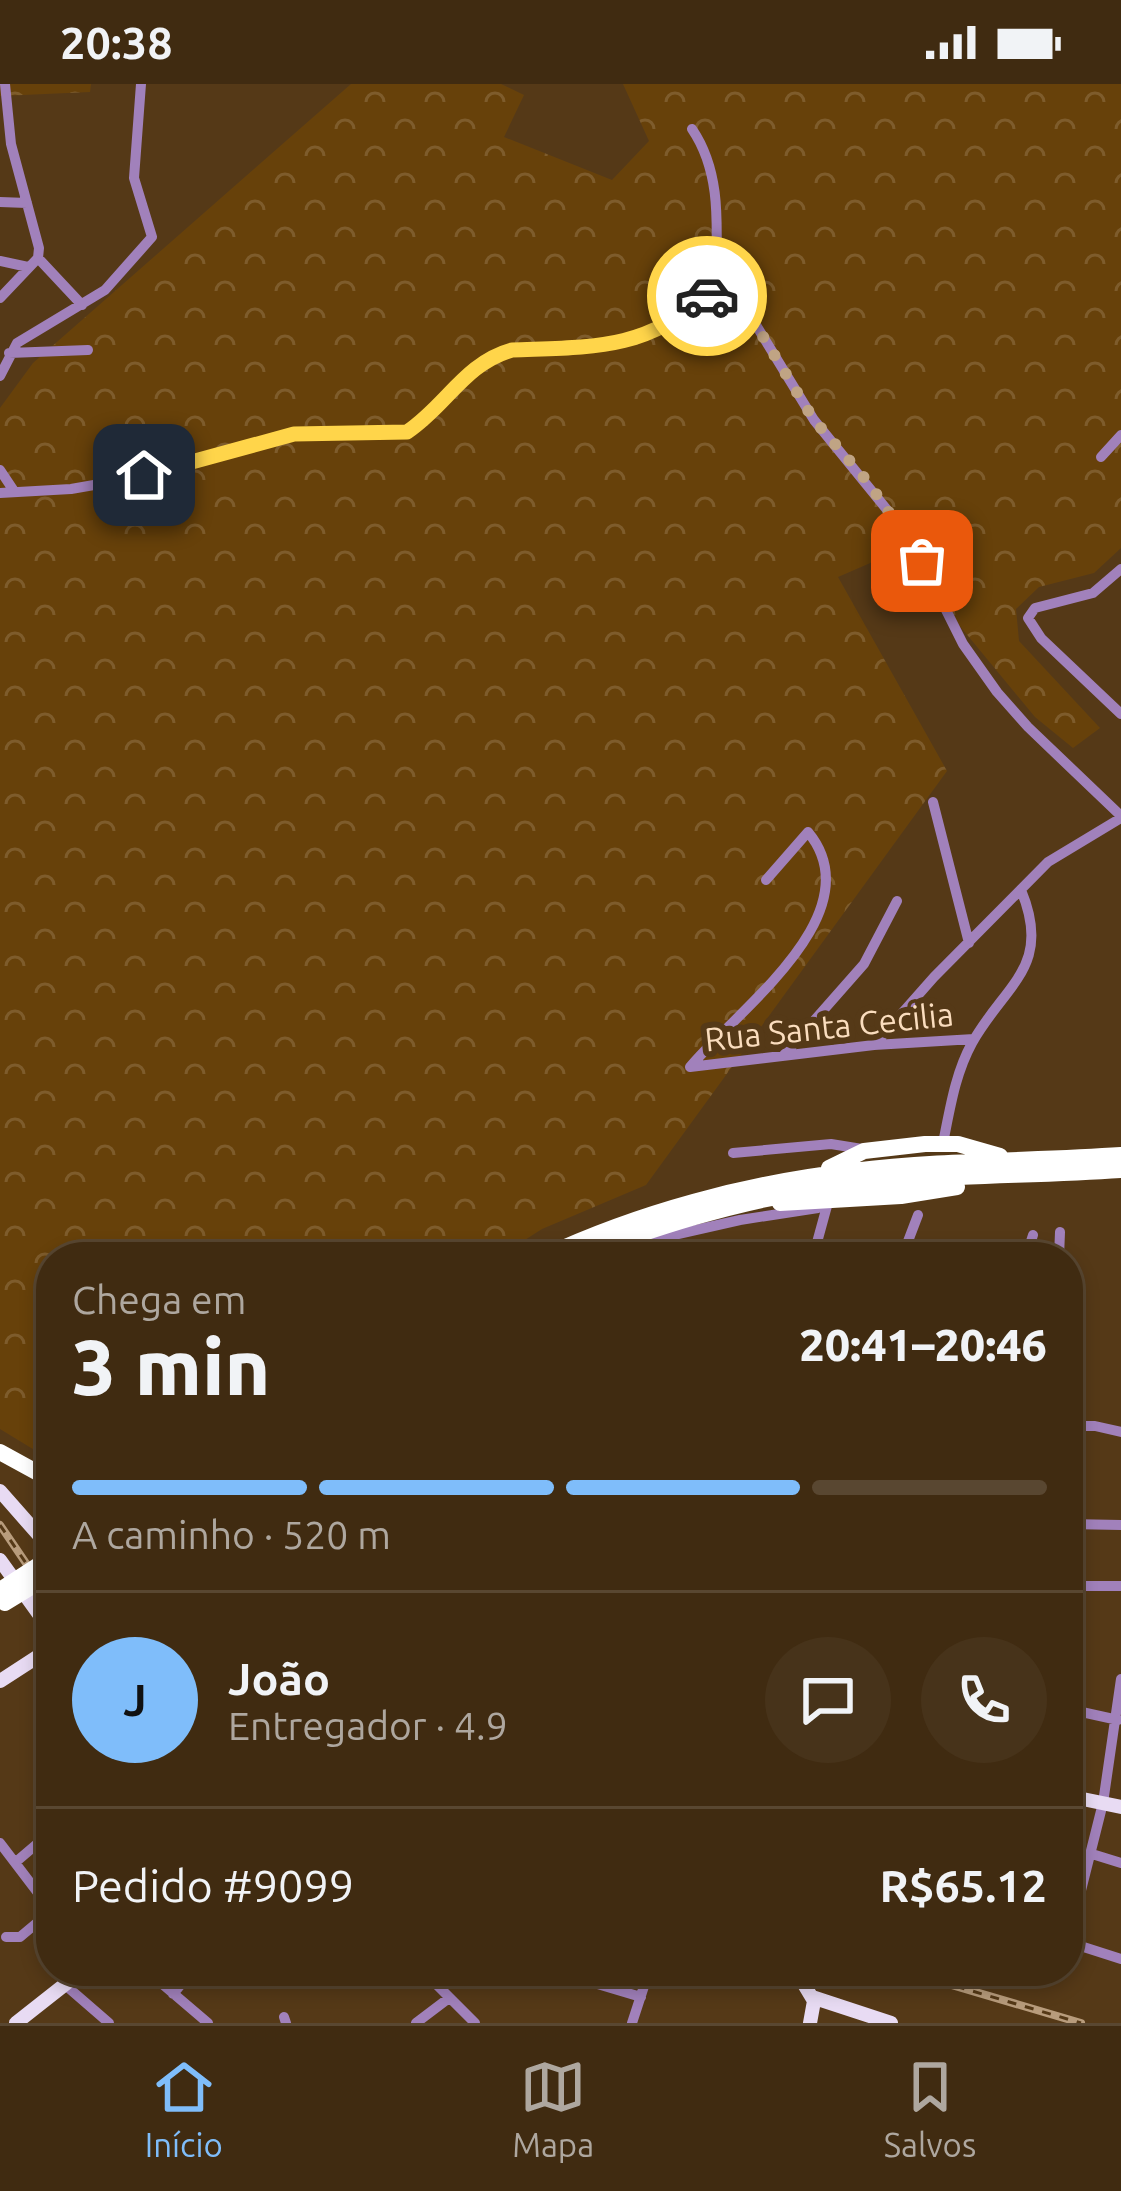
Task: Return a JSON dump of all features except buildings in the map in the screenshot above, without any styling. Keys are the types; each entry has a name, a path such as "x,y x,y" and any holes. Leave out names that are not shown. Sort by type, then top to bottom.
{"highway":[{"path":"672,1209 683,1201 818,1172 872,1150 943,1143 999,1156 1121,1154"},
{"path":"578,1242 672,1209 802,1178 1121,1154"},
{"path":"755,1202 830,1204 964,1186 1076,1181 1121,1172"},
{"path":"619,1242 755,1202 874,1182 1121,1172"},
{"path":"0,1452 36,1472"},
{"path":"2,1600 36,1567"},
{"path":"2,1600 36,1582"}],"main road":[{"path":"0,1491 36,1535"},
{"path":"0,1560 36,1610"},
{"path":"0,1681 36,1658"},
{"path":"1083,1799 1121,1807"},
{"path":"23,2020 62,1986"},
{"path":"806,1986 817,2002 891,2023"},
{"path":"810,2023 817,2002"}],"street":[{"path":"0,298 33,262 39,248 5,144 5,84"},
{"path":"0,376 9,353 27,335 82,305 121,275 152,237 134,178 141,84"},
{"path":"692,129 710,159 715,189 716,288"},
{"path":"0,202 27,203"},
{"path":"0,261 33,262 82,305"},
{"path":"0,493 117,481 294,434 407,432 458,382 496,355 512,350 623,344 655,333 716,288 728,285 814,420 910,538 963,644 998,692 1028,728 1121,817 1059,853 874,1046"},
{"path":"9,353 88,350"},
{"path":"1101,457 1121,435"},
{"path":"0,470 14,491"},
{"path":"1121,569 1093,593 1035,608 1028,618 1041,638 1121,714"},
{"path":"933,802 969,943"},
{"name":"Rua Santa Cecilia","path":"766,880 808,832 820,846 826,870 824,902 812,931 690,1067 974,1039"},
{"path":"943,1143 956,1081 974,1039 1028,966 1031,923 1021,890"},
{"path":"784,1056 864,964 897,901"},
{"path":"733,1153 831,1144 872,1150"},
{"path":"650,1242 830,1204 818,1242"},
{"path":"908,1242 918,1215"},
{"path":"1060,1232 1060,1242"},
{"path":"1031,1242 1033,1234"},
{"path":"1083,1427 1121,1432"},
{"path":"1083,1524 1121,1525"},
{"path":"1083,1586 1121,1586"},
{"path":"1083,1887 1103,1803 1121,1679"},
{"path":"1083,1712 1118,1720"},
{"path":"0,1843 36,1889"},
{"path":"17,1861 36,1845"},
{"path":"1092,1854 1121,1864"},
{"path":"0,1950 3,1931 20,1937 36,1924"},
{"path":"1083,1947 1121,1959"},
{"path":"66,1986 109,2023"},
{"path":"164,1986 208,2023"},
{"path":"173,1994 180,1986"},
{"path":"437,1986 475,2023"},
{"path":"604,1986 641,1997"},
{"path":"632,2023 644,1986"},
{"path":"416,2023 449,1999"}],"green space":[{"path":"0,84 91,84 90,92 0,96"},
{"path":"351,84 501,84 524,95 504,137 612,180 649,141 623,84 1121,84 1121,548 1094,573 1039,587 1016,609 1019,641 1100,728 1073,748 1035,717 898,551 838,577 947,771 646,1185 522,1242 36,1242 36,1451 0,1429 0,408 33,363"}],"railway":[{"path":"0,1525 36,1578"},
{"path":"955,1986 1081,2023"}],"way so far":[{"path":"707,296 722,285 732,287 814,420 868,482 922,561"}],"route":[{"path":"144,475 294,434 407,432 458,382 496,355 512,350 623,344 655,333 707,296"}]}
